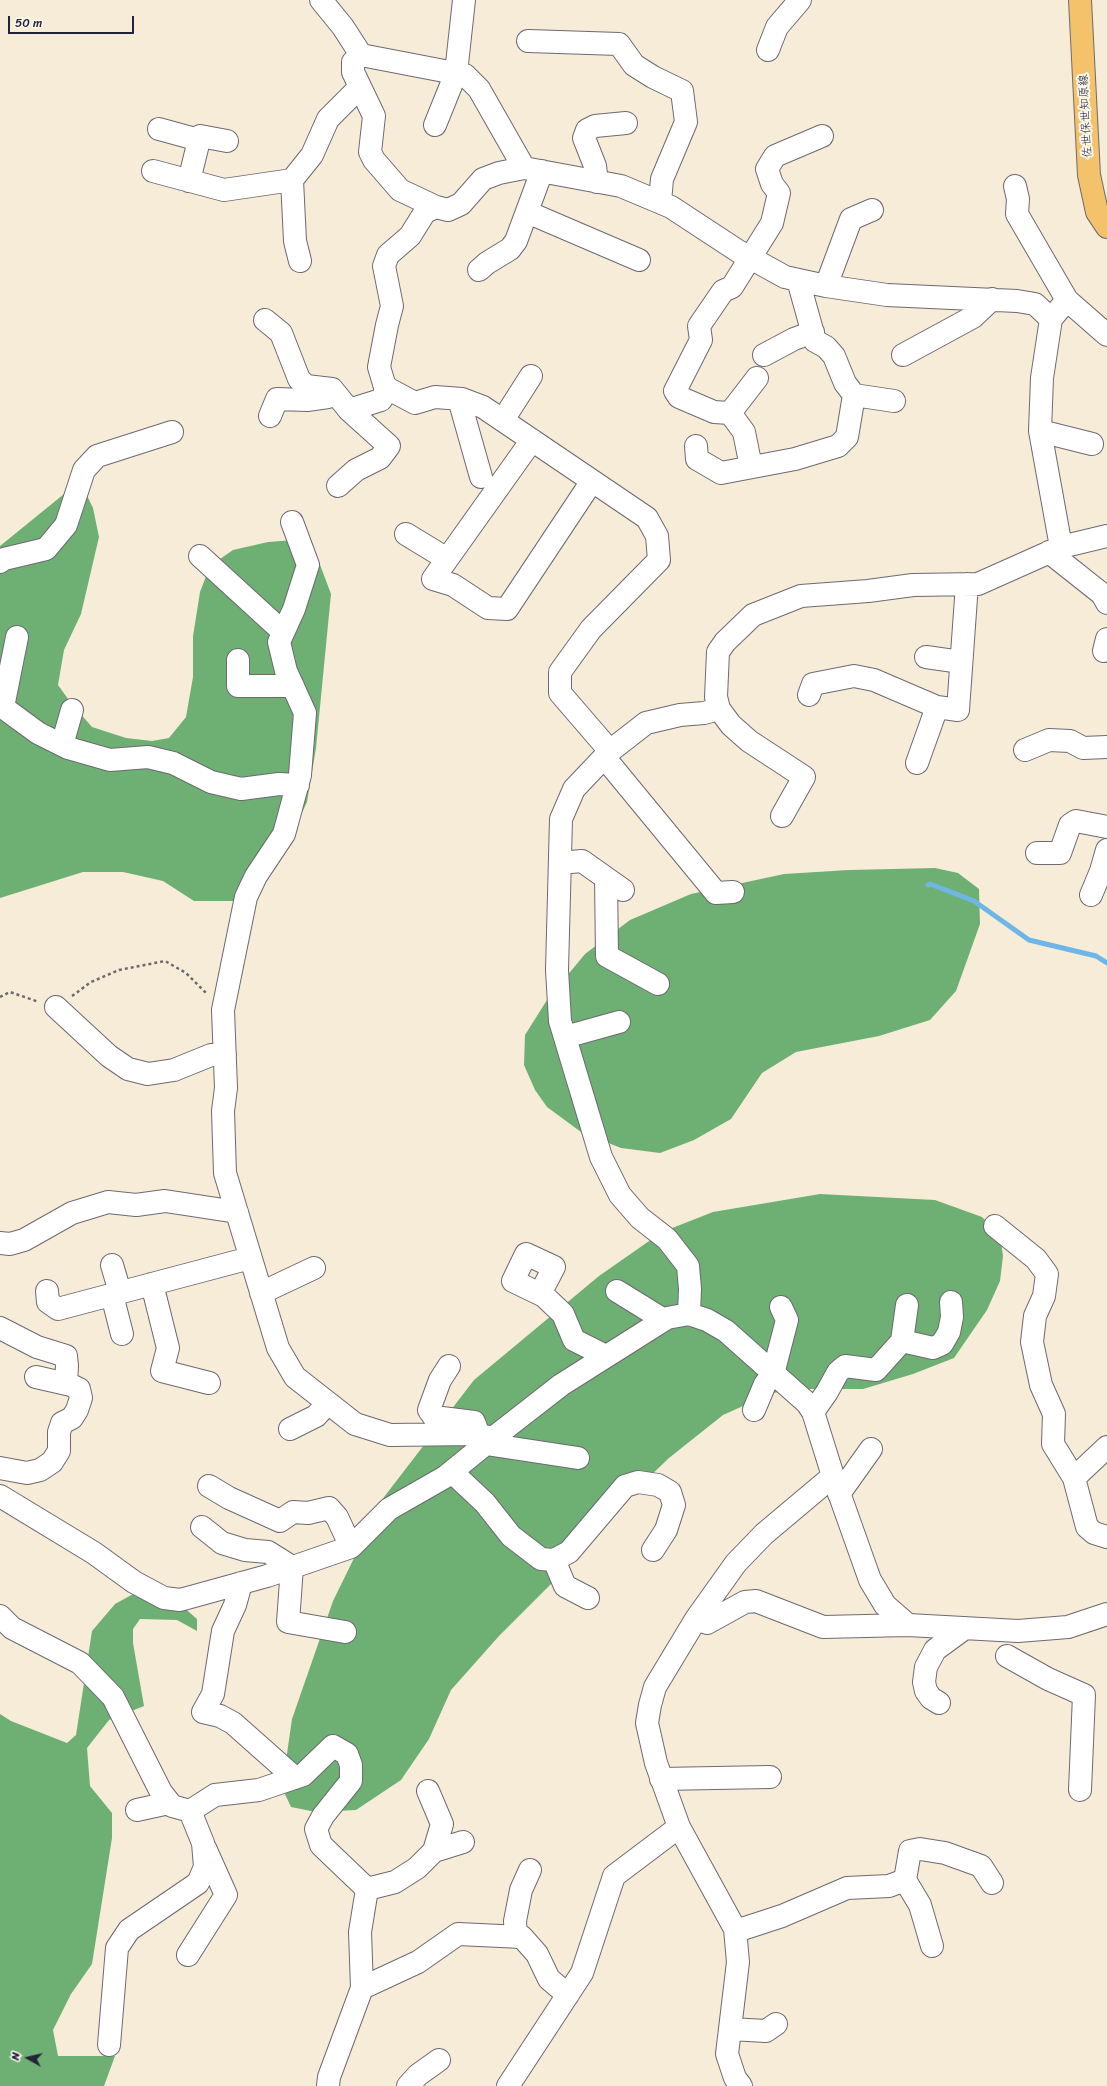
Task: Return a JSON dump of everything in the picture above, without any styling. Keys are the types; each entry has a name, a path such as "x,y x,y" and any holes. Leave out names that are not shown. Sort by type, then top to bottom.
{"main road":[{"name":"佐世保世知原線","path":"1080,0 1089,175 1097,212 1107,227"}],"street":[{"path":"435,125 456,73 464,0"},
{"path":"768,50 784,30 800,0"},
{"path":"331,3 343,27 361,55 465,75 479,89 533,169 527,212 516,240 510,249 487,263 480,270"},
{"path":"528,40 619,44 634,65 653,77 682,91 686,122 662,179 660,202"},
{"path":"361,55 353,62 353,72 374,116 370,152 374,160 400,190 436,207 448,210 461,204 483,179 499,173 533,169 622,186 671,206 751,258 785,277 826,286 887,295 992,300 1035,304 1051,319"},
{"path":"300,261 295,241 292,180 312,155 328,119 360,87"},
{"path":"597,182 595,166 584,138 587,130 595,126 626,123"},
{"path":"159,129 199,140"},
{"path":"189,181 200,136 227,141"},
{"path":"730,413 714,412 679,397 675,391 701,340 699,326 723,291 732,287 772,223 779,193 772,184 767,169 775,156 822,136"},
{"path":"153,171 224,190 292,180"},
{"path":"1015,186 1018,199 1017,214 1067,300 1107,335"},
{"path":"436,207 425,212 410,236 388,255 384,266 392,306 379,368 385,387 415,403 435,397 459,398 483,407 648,518 657,536 660,560 591,629 560,672 560,693 716,893 733,892"},
{"path":"826,286 851,219 872,210"},
{"path":"527,212 639,260"},
{"path":"798,280 815,341 826,348 834,356 845,383 854,395 894,401"},
{"path":"903,355 973,317 992,300"},
{"path":"1067,300 1051,319 1042,378 1040,431 1055,549 1102,594 1107,604"},
{"path":"265,320 281,333 299,379 306,386 332,389 343,403 389,446 380,458 356,470 338,486"},
{"path":"764,355 794,339 813,332"},
{"path":"502,420 532,376"},
{"path":"730,413 757,378"},
{"path":"270,416 277,399 343,403 381,400 388,388"},
{"path":"696,446 697,459 721,473 795,459 838,446 847,438 854,395"},
{"path":"459,398 481,477"},
{"path":"730,413 744,432 750,467"},
{"path":"1040,431 1092,444"},
{"path":"0,562 4,559 46,549 66,525 84,470 96,456 172,432"},
{"path":"532,440 433,579 453,585 488,608 507,609 592,481"},
{"path":"292,522 308,565 294,609 279,642 286,671 305,713 300,775 284,834 256,876 246,896 223,1010 226,1088 223,1110 225,1173 250,1258 278,1348 295,1377 355,1424 390,1435 486,1439 578,1458"},
{"path":"406,534 447,559"},
{"path":"782,816 804,777 750,741 731,725 719,709 716,696 718,652 725,642 753,615 801,596 868,591 913,585 978,584 1055,549 1107,536"},
{"path":"200,556 283,632"},
{"path":"809,695 813,684 854,676 874,680 937,707 958,710 967,584"},
{"path":"17,637 1,706 38,733 62,745 110,760 148,757 173,763 210,782 240,789 279,784 298,785"},
{"path":"926,657 961,662"},
{"path":"238,660 238,686 293,686"},
{"path":"917,763 937,707"},
{"path":"689,1314 690,1289 688,1266 667,1239 640,1218 620,1195 601,1157 560,1021 557,970 561,819 574,789 607,754 646,723 680,715 704,713 719,709"},
{"path":"62,745 72,710"},
{"path":"1025,750 1049,740 1070,741 1083,748 1107,747"},
{"path":"1037,853 1060,853 1070,825 1076,821 1107,827"},
{"path":"1091,895 1101,871 1107,850"},
{"path":"560,863 582,860 615,884 607,956 658,984"},
{"path":"56,1007 109,1056 128,1069 148,1074 174,1070 211,1055 225,1055"},
{"path":"565,1037 618,1022"},
{"path":"0,1243 10,1244 24,1240 72,1213 108,1202 136,1205 165,1201 236,1212"},
{"path":"995,1226 1036,1259 1047,1274 1044,1296 1035,1316 1032,1342 1041,1385 1054,1414 1053,1444 1074,1478 1087,1527 1094,1533 1107,1537"},
{"path":"47,1291 48,1302 58,1309 250,1258"},
{"path":"112,1265 122,1334"},
{"path":"261,1293 314,1268"},
{"path":"152,1284 168,1348 162,1371 209,1383"},
{"path":"617,1291 664,1320"},
{"path":"540,1294 562,1314 574,1340 606,1356"},
{"path":"902,1341 933,1348 942,1344 950,1324 951,1302"},
{"path":"813,1412 827,1392 838,1372 844,1366 876,1370 902,1341 907,1305"},
{"path":"754,1410 765,1384 773,1374 787,1320 781,1306"},
{"path":"0,1496 106,1550 134,1582 164,1598 180,1600 292,1568 351,1547 389,1509 452,1472 486,1439 561,1385 664,1320 689,1314 707,1320 726,1331 807,1403 813,1412 836,1485 870,1580 885,1605 908,1625"},
{"path":"0,1328 37,1347 66,1356 66,1383"},
{"path":"449,1366 440,1380 429,1410 434,1417 474,1422 486,1439"},
{"path":"0,1468 27,1473 40,1470 52,1462 59,1451 59,1432 62,1423 72,1418 77,1410 81,1398 79,1390 66,1383 36,1377"},
{"path":"290,1429 316,1416 328,1404"},
{"path":"1074,1478 1107,1447"},
{"path":"741,2086 736,2078 728,2054 738,1962 736,1931 679,1827 661,1779 647,1723 650,1704 654,1687 696,1619 736,1563 764,1534 836,1485 871,1448"},
{"path":"452,1472 485,1503 511,1536 541,1560 554,1560 569,1552 625,1486 638,1482 658,1484 670,1492 674,1505 666,1530 653,1550"},
{"path":"209,1486 229,1498 280,1521 293,1512 308,1513 329,1508 337,1517 351,1547"},
{"path":"202,1527 222,1543 245,1550 268,1552 292,1568"},
{"path":"554,1560 565,1586 588,1598"},
{"path":"292,1568 288,1622 344,1632"},
{"path":"241,1583 235,1605 223,1631 213,1694 203,1712 220,1716 233,1723 295,1778"},
{"path":"696,1619 707,1623 745,1602 756,1601 823,1627 908,1625 1018,1631 1068,1627 1107,1614"},
{"path":"0,1616 12,1628 80,1663 113,1697 161,1792 172,1806 190,1811 215,1795 259,1790 295,1778 303,1775 333,1746 347,1754 352,1765 351,1780 323,1816 316,1829 321,1845 367,1889"},
{"path":"939,1703 931,1698 926,1691 924,1682 926,1667 935,1650 965,1628"},
{"path":"998,1630 1008,1661 1084,1695 1074,1756 1080,1790"},
{"path":"661,1779 770,1777"},
{"path":"428,1791 442,1824 434,1851"},
{"path":"137,1810 169,1802"},
{"path":"188,1955 226,1894 203,1844 190,1811"},
{"path":"508,2086 582,1973 614,1876 679,1827"},
{"path":"932,1946 920,1906 905,1880 910,1851 922,1841 945,1853 981,1866 991,1873"},
{"path":"367,1889 395,1882 417,1868 434,1851 463,1842"},
{"path":"109,2045 117,1948 129,1930 198,1883 205,1867 203,1844"},
{"path":"516,1937 515,1921 521,1890 520,1876"},
{"path":"736,1931 782,1916 847,1888 889,1886 905,1880"},
{"path":"328,2086 329,2077 362,1988 360,1932 367,1889"},
{"path":"362,1988 418,1962 458,1934 522,1937 537,1954 549,1979 568,1995"},
{"path":"730,2029 766,2031 776,2024"},
{"path":"408,2086 418,2075 439,2060"}],"path":[{"path":"0,997 10,992 56,1007 91,982 118,970 165,961 186,974 223,1010"}],"green space":[{"path":"80,481 93,508 99,537 81,614 64,650 58,685 71,703 92,727 126,738 152,741 169,738 186,717 193,677 193,636 200,592 210,566 233,550 268,542 294,540 316,554 331,594 316,748 307,802 286,847 237,901 194,901 163,881 123,872 83,872 0,898 0,546"},
{"path":"935,868 958,873 979,889 980,924 956,991 930,1020 879,1036 796,1052 762,1073 731,1119 694,1140 660,1153 621,1148 581,1132 547,1107 535,1090 524,1065 525,1035 547,1000 585,954 630,920 691,894 784,874 849,870"},
{"path":"820,1194 935,1200 982,1217 1000,1235 1003,1256 1000,1281 987,1310 954,1358 913,1374 863,1389 805,1389 772,1393 723,1415 669,1458 620,1505 564,1571 499,1636 451,1690 429,1739 401,1780 356,1810 316,1812 291,1807 282,1788 292,1719 333,1601 384,1497 474,1380 599,1276 662,1232 713,1212"},
{"path":"135,1593 181,1605 197,1619 197,1631 177,1620 140,1619 133,1629 133,1643 144,1706 109,1720 87,1748 90,1786 112,1813 112,1838 92,1964 71,1994 53,2030 58,2056 115,2056 104,2086 0,2086 0,1714 11,1721 67,1743 76,1735 92,1631 115,1604"}],"waterway":[{"path":"928,885 930,884 974,901 1029,940 1096,956 1107,963"}]}
